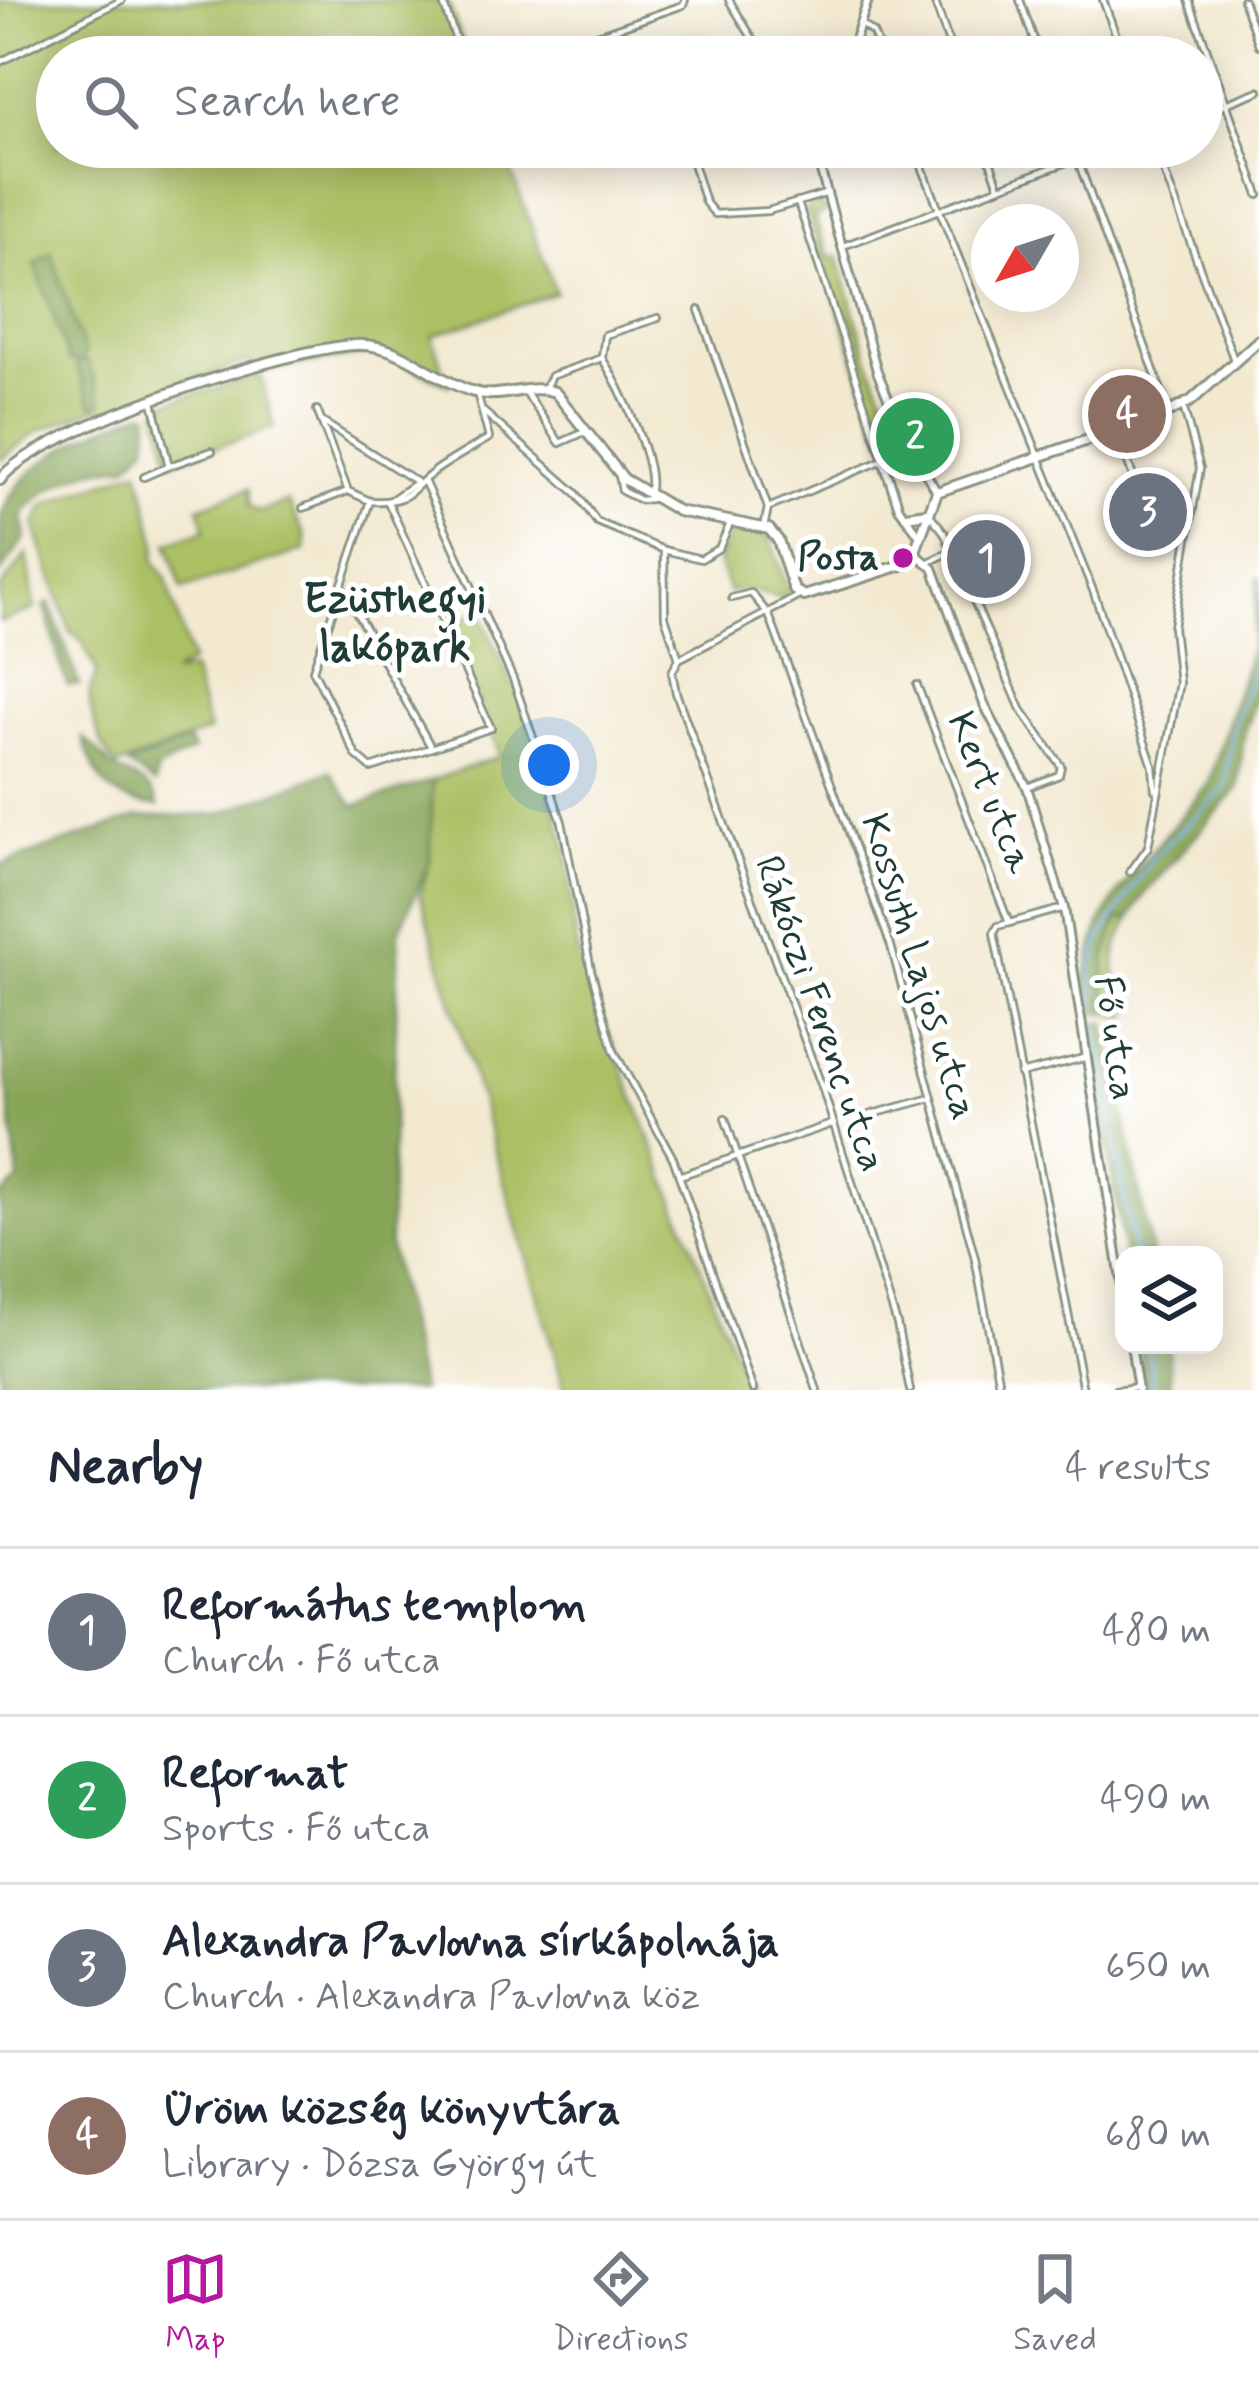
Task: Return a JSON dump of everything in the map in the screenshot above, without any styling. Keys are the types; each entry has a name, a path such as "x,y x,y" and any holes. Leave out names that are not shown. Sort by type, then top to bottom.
{"main road":[{"path":"0,480 22,458 251,365 360,345 401,356 476,393 545,388 563,398 619,476 678,511 764,527 778,540 800,596 905,565 916,553 937,492 1183,406 1259,340"},
{"path":"906,517 926,514"}],"street":[{"path":"51,36 122,0"},
{"path":"442,0 455,36"},
{"path":"590,36 685,0"},
{"path":"729,0 751,36"},
{"path":"858,36 868,0"},
{"path":"934,0 947,36"},
{"path":"1020,0 1033,36"},
{"path":"1103,0 1116,36"},
{"path":"1189,0 1202,36"},
{"path":"1244,0 1259,45"},
{"path":"862,25 874,36"},
{"path":"0,62 36,44"},
{"path":"1223,105 1259,91"},
{"path":"1223,96 1259,195"},
{"path":"694,168 705,202 715,214 768,212 825,194"},
{"path":"819,168 877,371 909,446 937,492"},
{"path":"921,168 1094,593 1153,766 1156,790"},
{"path":"993,168 999,187"},
{"path":"840,247 1050,168"},
{"path":"1081,168 1169,412"},
{"path":"1163,168 1234,360"},
{"path":"798,202 884,460 906,517 919,535"},
{"path":"699,310 768,508 764,527"},
{"path":"651,495 651,477 636,429 602,358 604,335 658,318"},
{"path":"545,388 551,376 602,358"},
{"path":"524,390 560,443 587,431"},
{"path":"317,410 348,491 370,501 388,502 489,438 476,393"},
{"path":"153,402 169,466"},
{"path":"1130,872 1148,847 1179,683 1174,628 1200,468 1183,406"},
{"path":"484,412 576,493 597,523 664,550 709,557 719,548 730,520"},
{"path":"320,421 421,483 484,608 562,822 591,970 614,1051 648,1104 679,1176 753,1390"},
{"path":"1116,429 1138,490"},
{"path":"768,508 909,446"},
{"path":"144,477 212,451"},
{"path":"303,508 348,491"},
{"path":"370,501 313,670 356,754 371,769 491,728 388,502"},
{"path":"926,514 936,520 970,587 1021,709 1061,766 1059,775 1027,788"},
{"name":"Rákóczi Ferenc utca","path":"664,550 664,617 680,659 672,671 676,693 766,928 832,1124 897,1324 910,1390"},
{"path":"916,553 929,562 952,551"},
{"name":"Fő utca","path":"929,562 984,704 1027,788 1064,908 1115,1246"},
{"path":"344,589 431,747"},
{"path":"732,598 751,593 770,615"},
{"path":"680,659 800,596"},
{"name":"Kossuth Lajos utca","path":"770,615 891,946 975,1258 1000,1390"},
{"name":"Kert utca","path":"917,685 1010,923"},
{"name":"Kert utca","path":"1064,908 1010,923 994,933 1083,1390"},
{"path":"1020,1074 1084,1058"},
{"path":"858,1118 930,1099"},
{"path":"725,1118 817,1390"},
{"path":"679,1176 832,1124"},
{"path":"1115,1390 1138,1388 1132,1354"}],"green space":[{"path":"0,0 447,0 461,36 36,36 36,168 510,168 556,293 432,336 448,385 381,352 264,371 248,361 103,415 98,408 38,431 0,460"},
{"path":"816,202 827,211 814,216 829,258 838,256 867,355 894,420 888,426 893,441 878,428 806,210"},
{"path":"51,252 85,354 80,362 88,362 102,403 92,406 74,360 69,361 35,263"},
{"path":"261,376 274,428 171,462 157,410 162,403"},
{"path":"145,411 150,414 147,445 127,466 83,473 42,495 22,516 26,537 0,574 1,516 24,479 61,450"},
{"path":"139,469 157,545 154,560 166,578 191,662 173,674 192,670 209,731 118,766 93,719 90,691 97,672 82,641 71,633 34,525 44,505"},
{"path":"248,489 249,506 259,512 288,502 305,535 305,550 182,589 168,543 206,529 199,507"},
{"path":"732,527 770,537 790,597 729,592 718,561"},
{"path":"27,554 35,609 0,622 0,589"},
{"path":"1259,576 1259,692 1245,729 1238,788 1146,892 1130,919 1118,919 1105,960 1105,1013 1092,1013 1084,984 1100,924 1119,891 1209,783 1251,649"},
{"path":"50,603 79,685 68,686 64,675 44,606"},
{"path":"479,610 521,702 566,844 577,952 749,1390 565,1390 420,894 430,861 433,780 500,756 451,626"},
{"path":"83,738 117,770 150,790 158,806 128,800 107,787 93,767"},
{"path":"187,741 194,750 157,770 155,784 128,765"},
{"path":"330,771 354,806 433,780 430,861 399,931 389,1244 421,1390 0,1390 0,1197 19,1180 0,1031 0,865 137,817 219,814"},
{"path":"1118,919 1130,919 1115,962 1119,983 1131,1003 1128,1019 1105,1013 1105,960"},
{"path":"1088,1022 1106,1023 1150,1246 1123,1246"},
{"path":"1140,1354 1169,1354 1171,1390 1146,1390"}],"waterway":[{"path":"1095,1012 1091,970 1100,939 1152,858 1225,788 1233,725 1259,652"},
{"path":"1095,1021 1133,1246"},
{"path":"1149,1354 1154,1390"}],"place":[{"name":"Üröm község könyvtára","path":"1127,414"},
{"name":"Reformat","path":"915,437"},
{"name":"Alexandra Pavlovna sírkápolnája","path":"1148,512"},
{"name":"Posta","path":"903,558"},
{"name":"Református templom","path":"986,559"}],"district":[{"name":"Ezüsthegyi lakópark","path":"395,624"}]}
